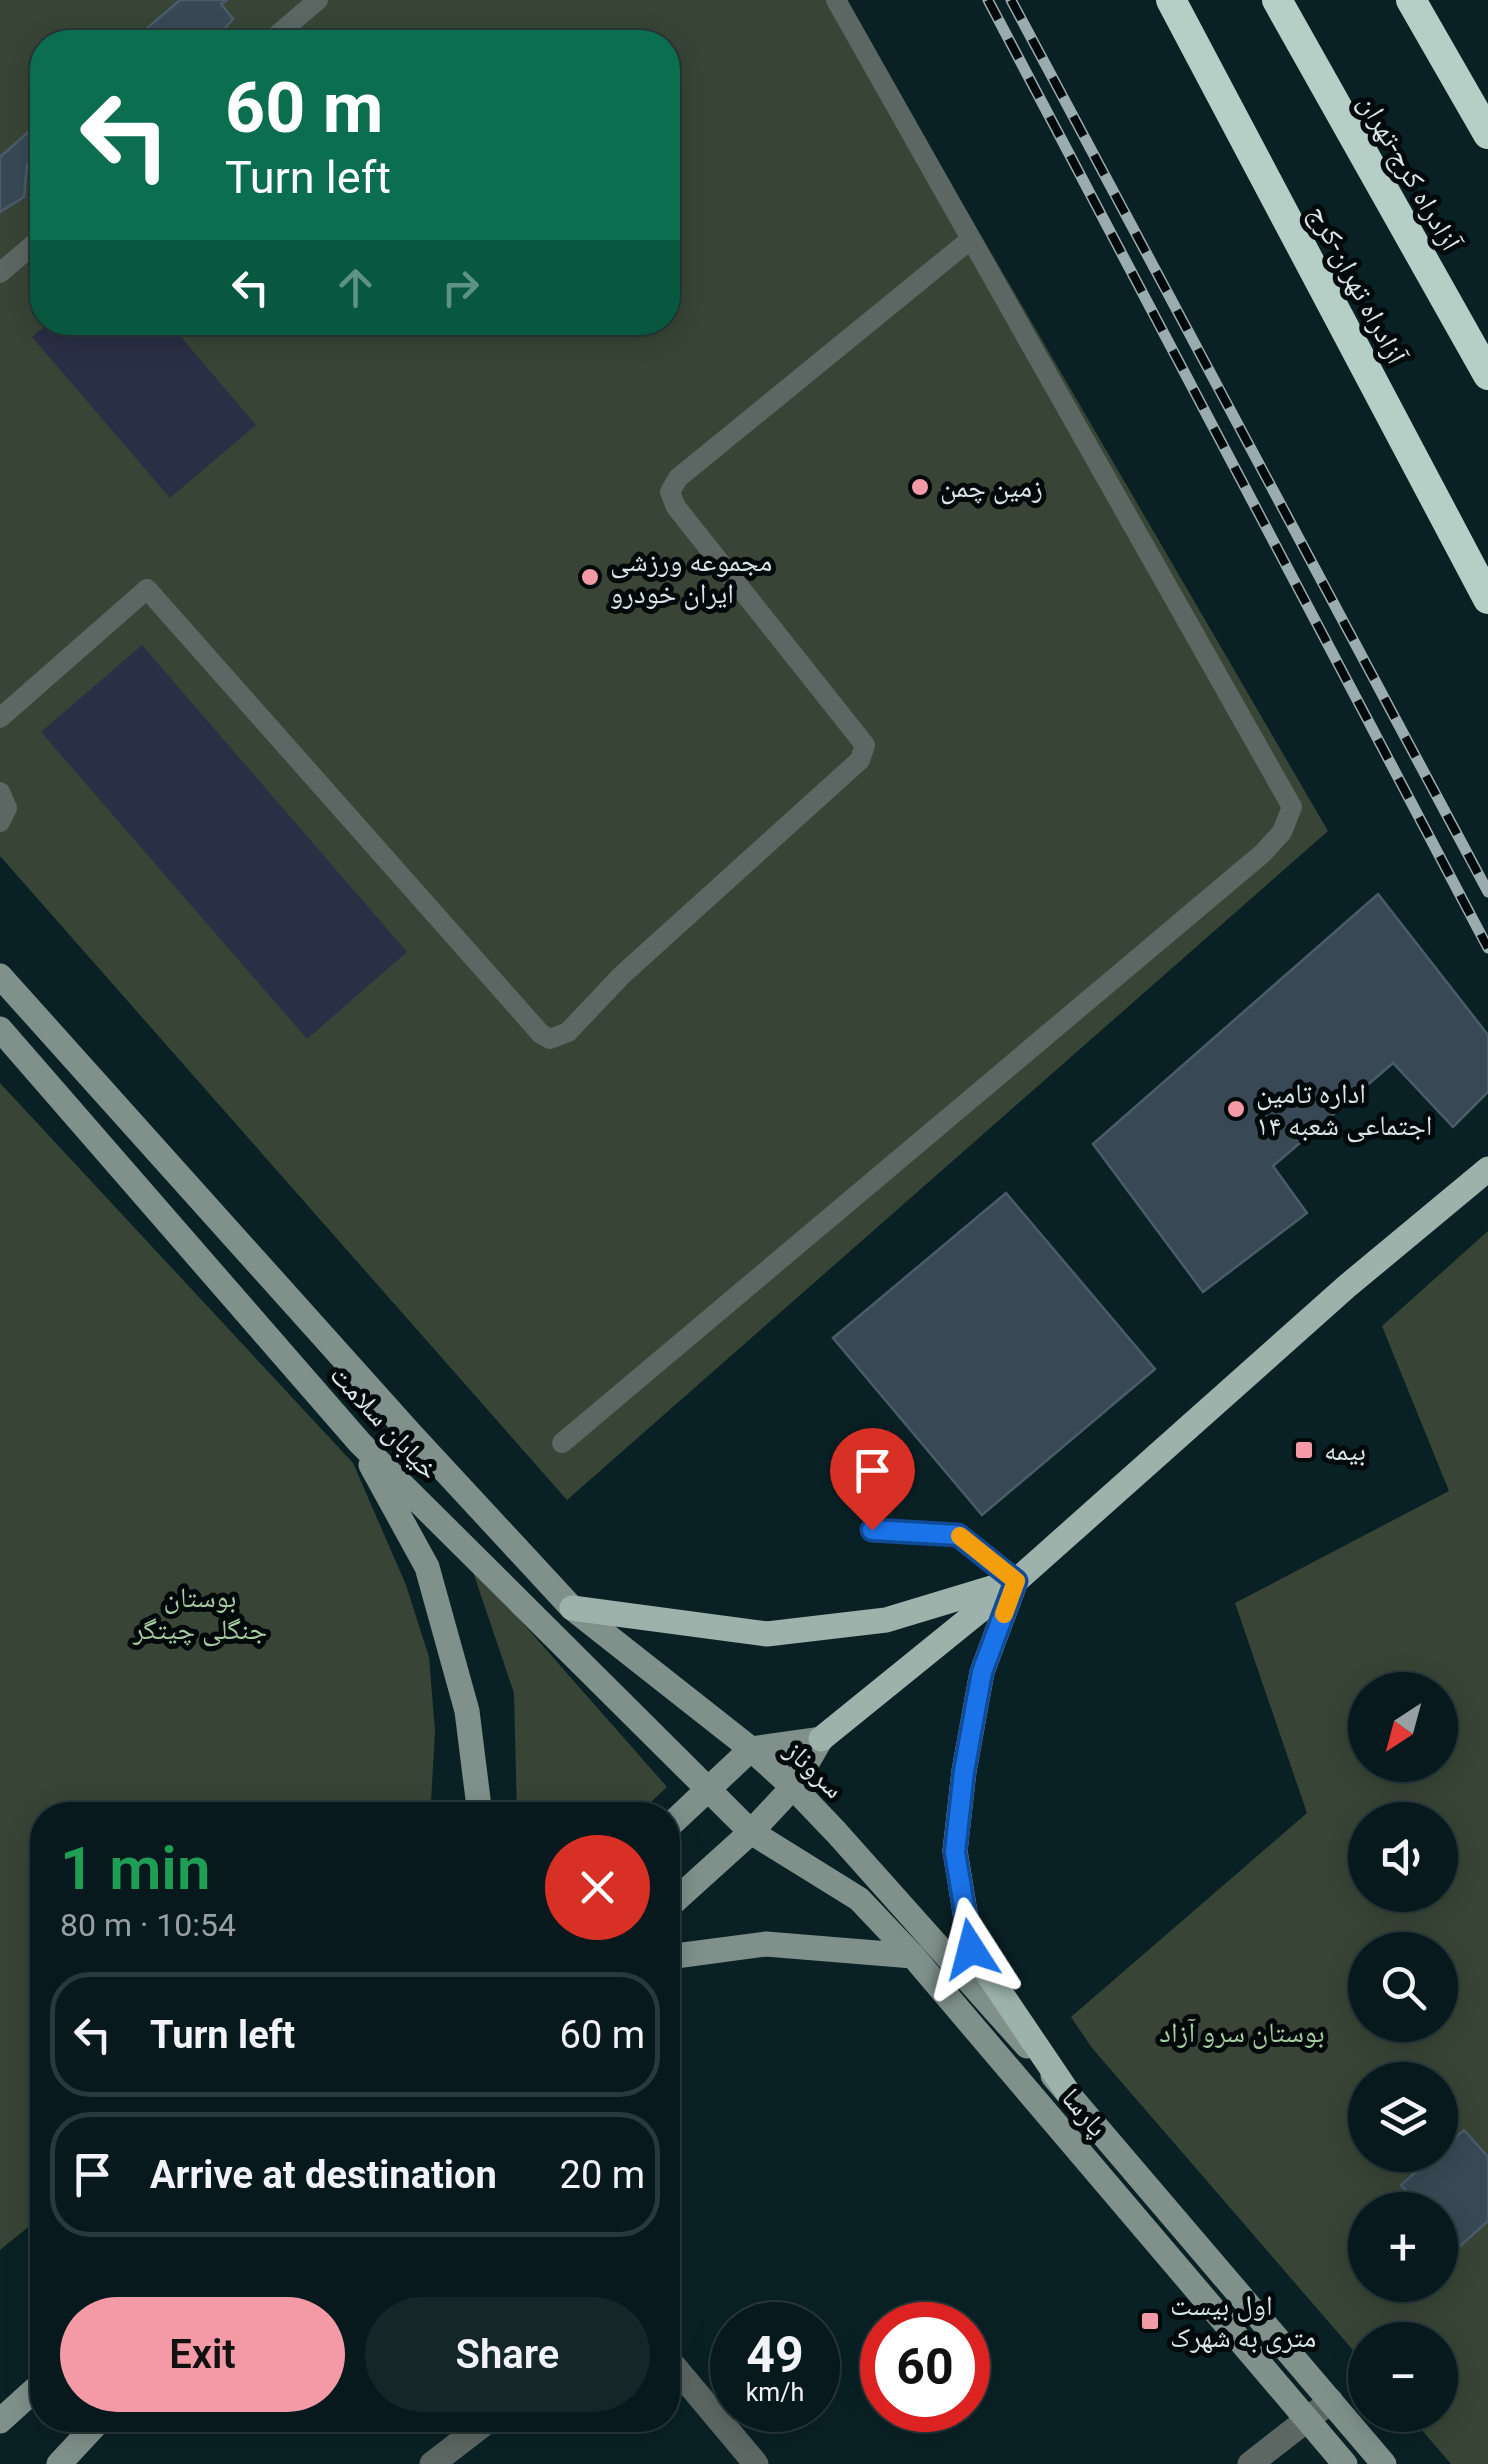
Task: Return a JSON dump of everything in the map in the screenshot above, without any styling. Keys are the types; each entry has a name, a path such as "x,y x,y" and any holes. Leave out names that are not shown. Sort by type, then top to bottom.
{"highway":[{"name":"آزادراه تهران-کرج","path":"1171,0 1488,599"},
{"name":"آزادراه کرج-تهران","path":"1276,0 1488,375"},
{"path":"1411,0 1488,134"}],"main road":[{"name":"خیابان سلامت","path":"0,976 410,1434 572,1608 752,1749"},
{"name":"خیابان سلامت","path":"0,1029 360,1443 752,1832"},
{"path":"680,1896 752,1832 792,1787 821,1739 1016,1581 1346,1288 1488,1169"},
{"path":"360,1443 426,1567 467,1711 478,1802"},
{"path":"572,1608 768,1634 886,1620 1016,1581"},
{"path":"1016,1581 982,1672 964,1771 955,1852 971,1949 1067,2092"},
{"path":"680,1816 752,1749 821,1739"},
{"name":"سروناز","path":"752,1749 836,1832"},
{"name":"پارسا","path":"752,1832 859,1899 912,1956 1345,2464"},
{"name":"پارسا","path":"836,1832 1067,2092 1384,2464"},
{"path":"680,1955 766,1944 912,1956"},
{"path":"0,2420 30,2394"},
{"path":"59,2464 89,2432"}],"street":[{"path":"680,2373 756,2464"},
{"path":"1250,2464 1331,2400"},
{"path":"432,2464 473,2432"}],"lane":[{"path":"283,30 318,0"},
{"path":"562,1442 1263,853 1282,832 1292,807 836,0"},
{"path":"0,718 147,589 541,1034 550,1039 568,1032 622,975 860,760 865,745 676,507 670,492 678,478 971,239"},
{"path":"0,273 30,247"},
{"path":"0,792 7,808 0,822"},
{"path":"872,1530 958,1535 1016,1581"}],"green space":[{"name":"مجموعه ورزشی ایران خودرو","path":"0,0 844,0 1328,831 567,1500 0,856"},
{"name":"بوستان جنگلی چیتگر","path":"0,1083 353,1463 406,1585 429,1657 435,1731 431,1802 30,1802 30,2226 0,2250"},
{"name":"بوستان سرو آزاد","path":"1488,1231 1488,2464 1451,2464 1424,2432 1458,2432 1458,2322 1348,2322 1348,2344 1092,2048 1071,2017 1307,1813 1235,1603 1449,1491 1382,1326"},
{"path":"470,1563 667,1787 651,1802 517,1802 514,1693"}],"water":[{"path":"179,335 256,425 170,498 32,337"},
{"path":"142,645 407,952 307,1039 41,732"}],"building":[{"path":"180,0 227,0 221,4 233,19 223,30 145,30"},
{"path":"30,131 24,197 0,212 0,157"},
{"name":"اداره تامین اجتماعی شعبه ۱۴","path":"1378,894 1488,1035 1488,1092 1453,1127 1393,1063 1273,1166 1307,1213 1203,1292 1093,1144"},
{"path":"1006,1193 1155,1369 982,1515 833,1338"},
{"path":"1464,2130 1488,2157 1488,2221 1458,2248 1458,2192 1407,2192 1401,2185 1416,2172 1458,2172 1458,2135"}],"railway":[{"path":"988,0 1488,948"},
{"path":"1011,0 1488,892"}],"slow traffic":[{"path":"960,1536 1016,1581 1004,1614"}],"place":[{"name":"زمین چمن","path":"920,487"},
{"name":"مجموعه ورزشی ایران خودرو","path":"590,577"},
{"name":"اداره تامین اجتماعی شعبه ۱۴","path":"1236,1109"},
{"name":"بیمه","path":"1304,1450"},
{"name":"اول بیست متری به شهرک","path":"1150,2321"}],"route":[{"path":"872,1530 958,1535 1016,1581 982,1672 964,1771 955,1852 971,1949"}]}
